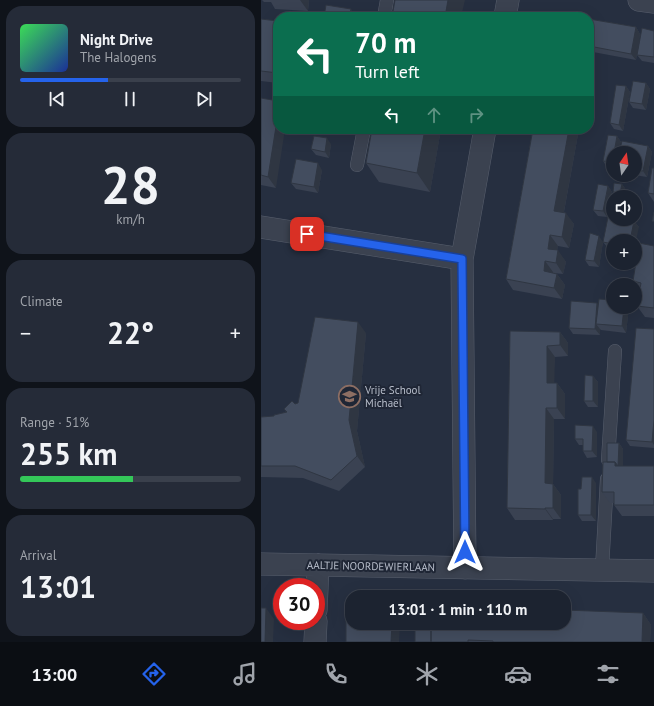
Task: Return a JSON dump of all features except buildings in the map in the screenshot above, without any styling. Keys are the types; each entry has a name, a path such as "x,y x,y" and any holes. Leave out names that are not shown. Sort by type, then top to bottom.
{"street":[{"path":"506,12 507,0"},
{"path":"639,0 654,2"},
{"path":"465,568 462,259 484,134"},
{"path":"261,227 462,259"},
{"name":"AALTJE NOORDEWIERLAAN","path":"261,564 654,571"},
{"path":"317,578 318,565"},
{"path":"315,630 315,642"}],"lane":[{"path":"385,12 387,0"},
{"path":"357,165 363,134"},
{"path":"602,569 615,351"}],"place":[{"name":"Vrije School Michaël","path":"350,396"}],"route":[{"path":"307,234 462,259 465,552"}]}
